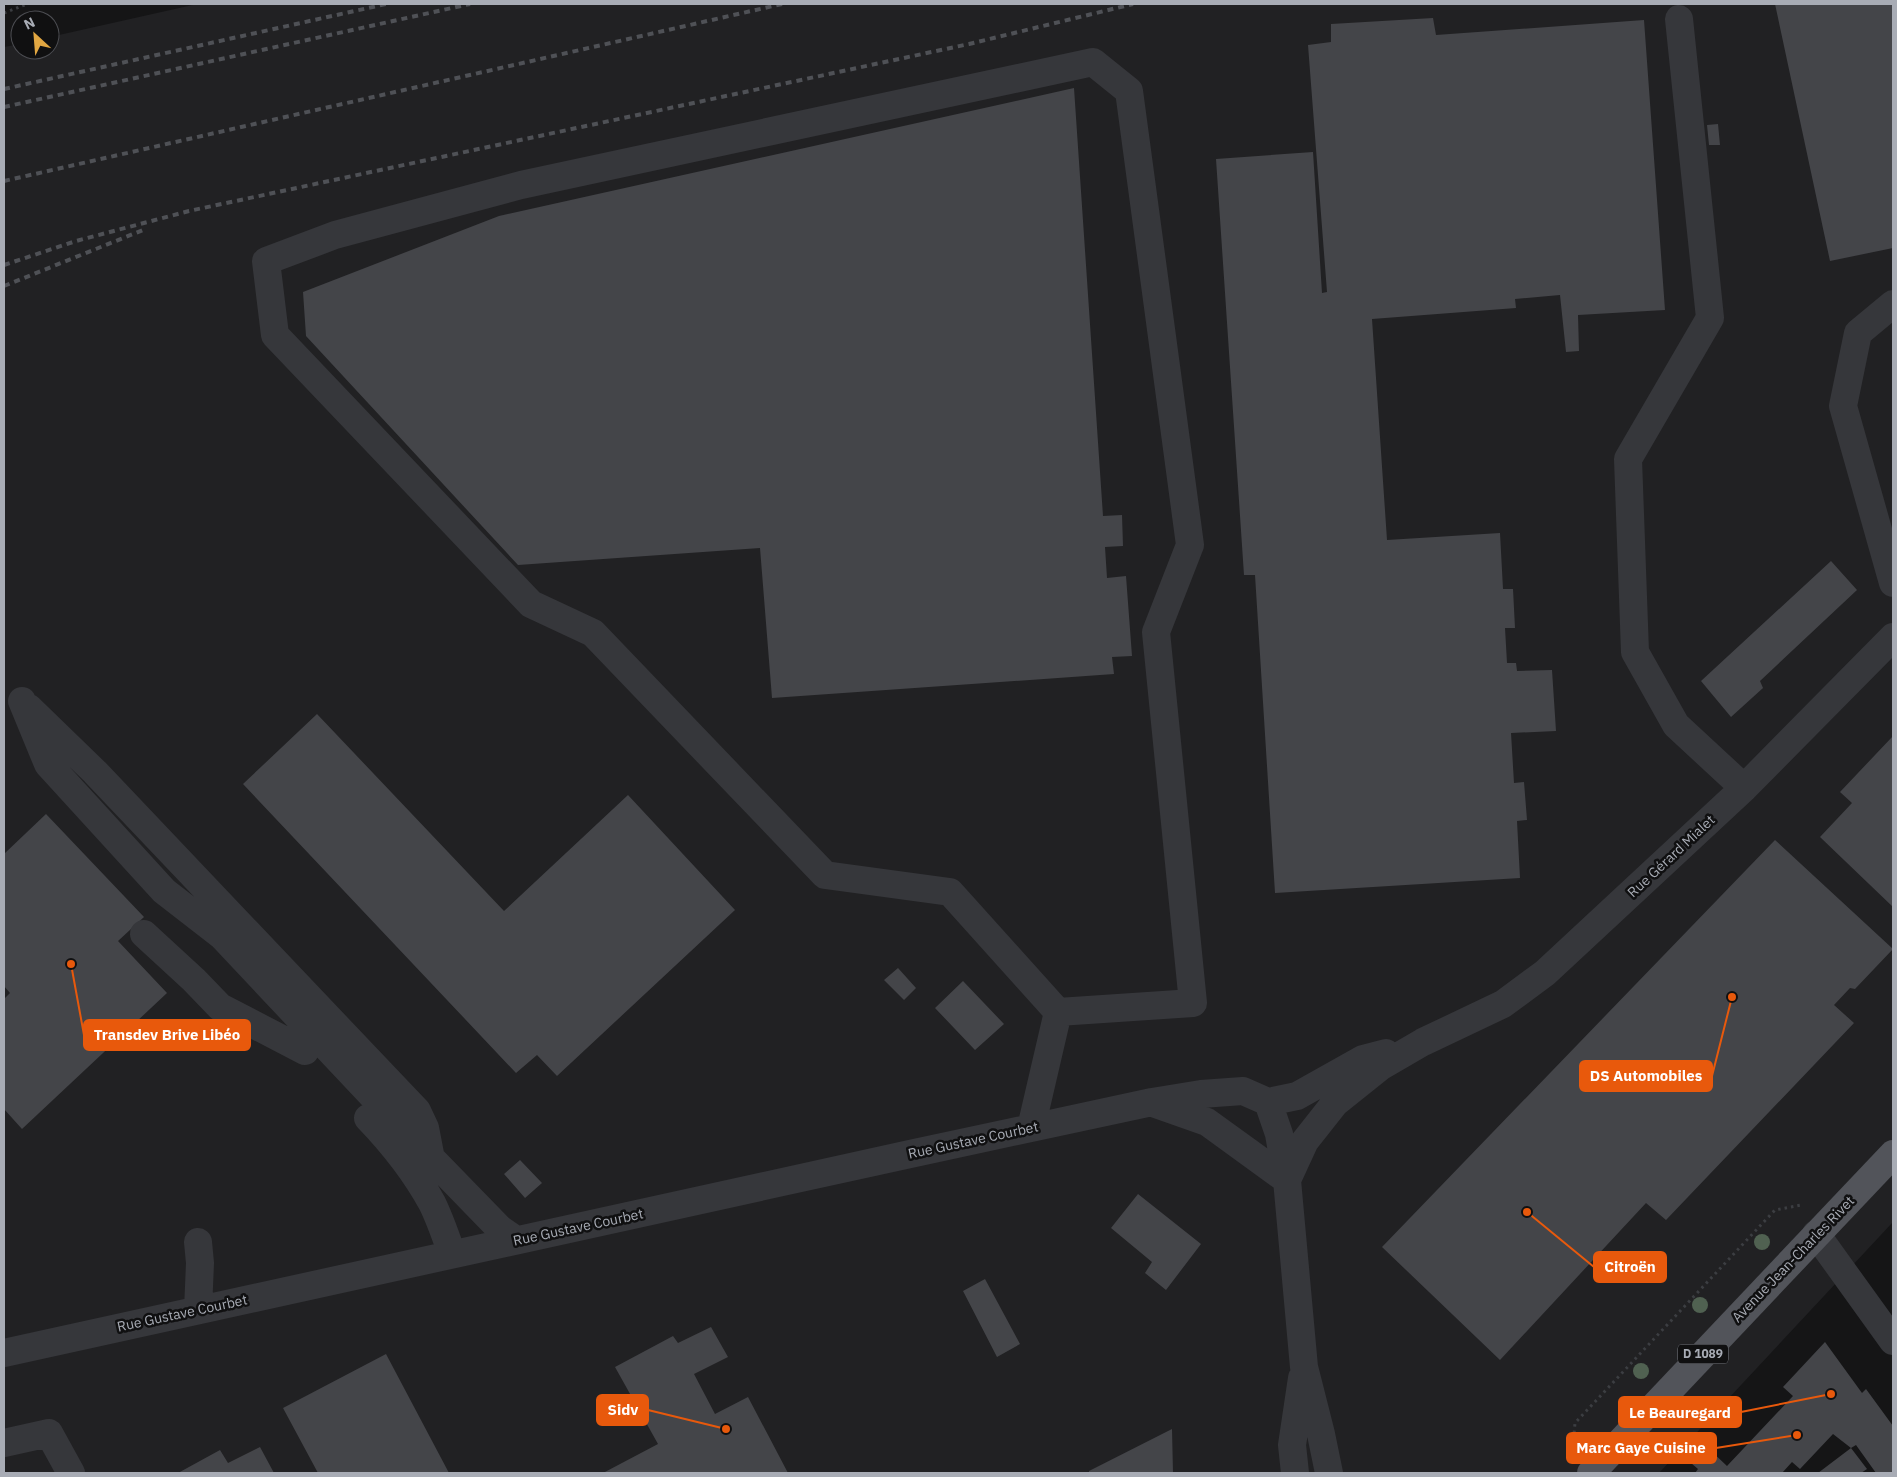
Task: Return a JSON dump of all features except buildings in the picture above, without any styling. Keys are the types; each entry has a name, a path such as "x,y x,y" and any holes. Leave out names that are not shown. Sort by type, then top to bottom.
{"main road":[{"name":"Avenue Jean-Charles Rivet","path":"1590,1473 1893,1154"}],"street":[{"path":"1678,19 1710,318 1628,459 1635,652 1676,726 1744,788"},
{"path":"1092,62 1129,90 1190,545 1156,632 1193,1002 1058,1012 950,892 825,875 593,633 531,604 275,335 266,261 335,235 521,185 1092,62"},
{"path":"1893,304 1858,333 1842,406 1893,583"},
{"name":"Rue Gérard Mialet","path":"1288,1180 1305,1141 1335,1103 1380,1067 1423,1042 1503,1004 1545,973 1744,788 1893,637"},
{"path":"431,1158 425,1128 417,1111 95,772 22,700 48,764 68,799 155,904 217,958 388,1139 414,1173 432,1205 452,1254"},
{"path":"34,778 68,799 164,891 222,936 431,1158 500,1229 516,1240"},
{"path":"144,934 220,1007 305,1051"},
{"path":"1031,1128 1058,1012"},
{"name":"Rue Gérard Mialet","path":"1268,1102 1297,1096 1363,1059 1423,1042"},
{"name":"Rue Gustave Courbet","path":"4,1352 1152,1102 1216,1093 1243,1092 1268,1102"},
{"path":"1207,1122 1207,1104 1216,1093"},
{"path":"1152,1102 1207,1122 1288,1180"},
{"path":"1268,1102 1279,1134 1288,1180 1304,1367 1329,1473"},
{"path":"1816,1234 1893,1341"},
{"path":"198,1242 200,1263 198,1310"},
{"path":"1295,1473 1292,1445 1304,1367"},
{"path":"4,1443 49,1433 71,1473"}],"path":[{"path":"4,13 27,4"},
{"path":"1573,1448 1575,1423 1775,1210 1804,1205"}],"shaded area":[{"path":"197,4 1893,4 1893,1222 1659,1473 4,1473 4,47 10,46 10,60 60,60 60,35"}],"railway":[{"path":"4,89 386,4"},
{"path":"4,107 470,4"},
{"path":"4,181 782,4"},
{"path":"4,265 76,241 189,211 969,44 1133,4"},
{"path":"4,286 143,230"}],"place":[{"name":"Transdev Brive Libéo","path":"71,964"},
{"name":"DS Automobiles","path":"1732,997"},
{"name":"Citroën","path":"1527,1212"},
{"name":"Le Beauregard","path":"1831,1394"},
{"name":"Sidv","path":"726,1429"},
{"name":"Marc Gaye Cuisine","path":"1797,1435"}]}
